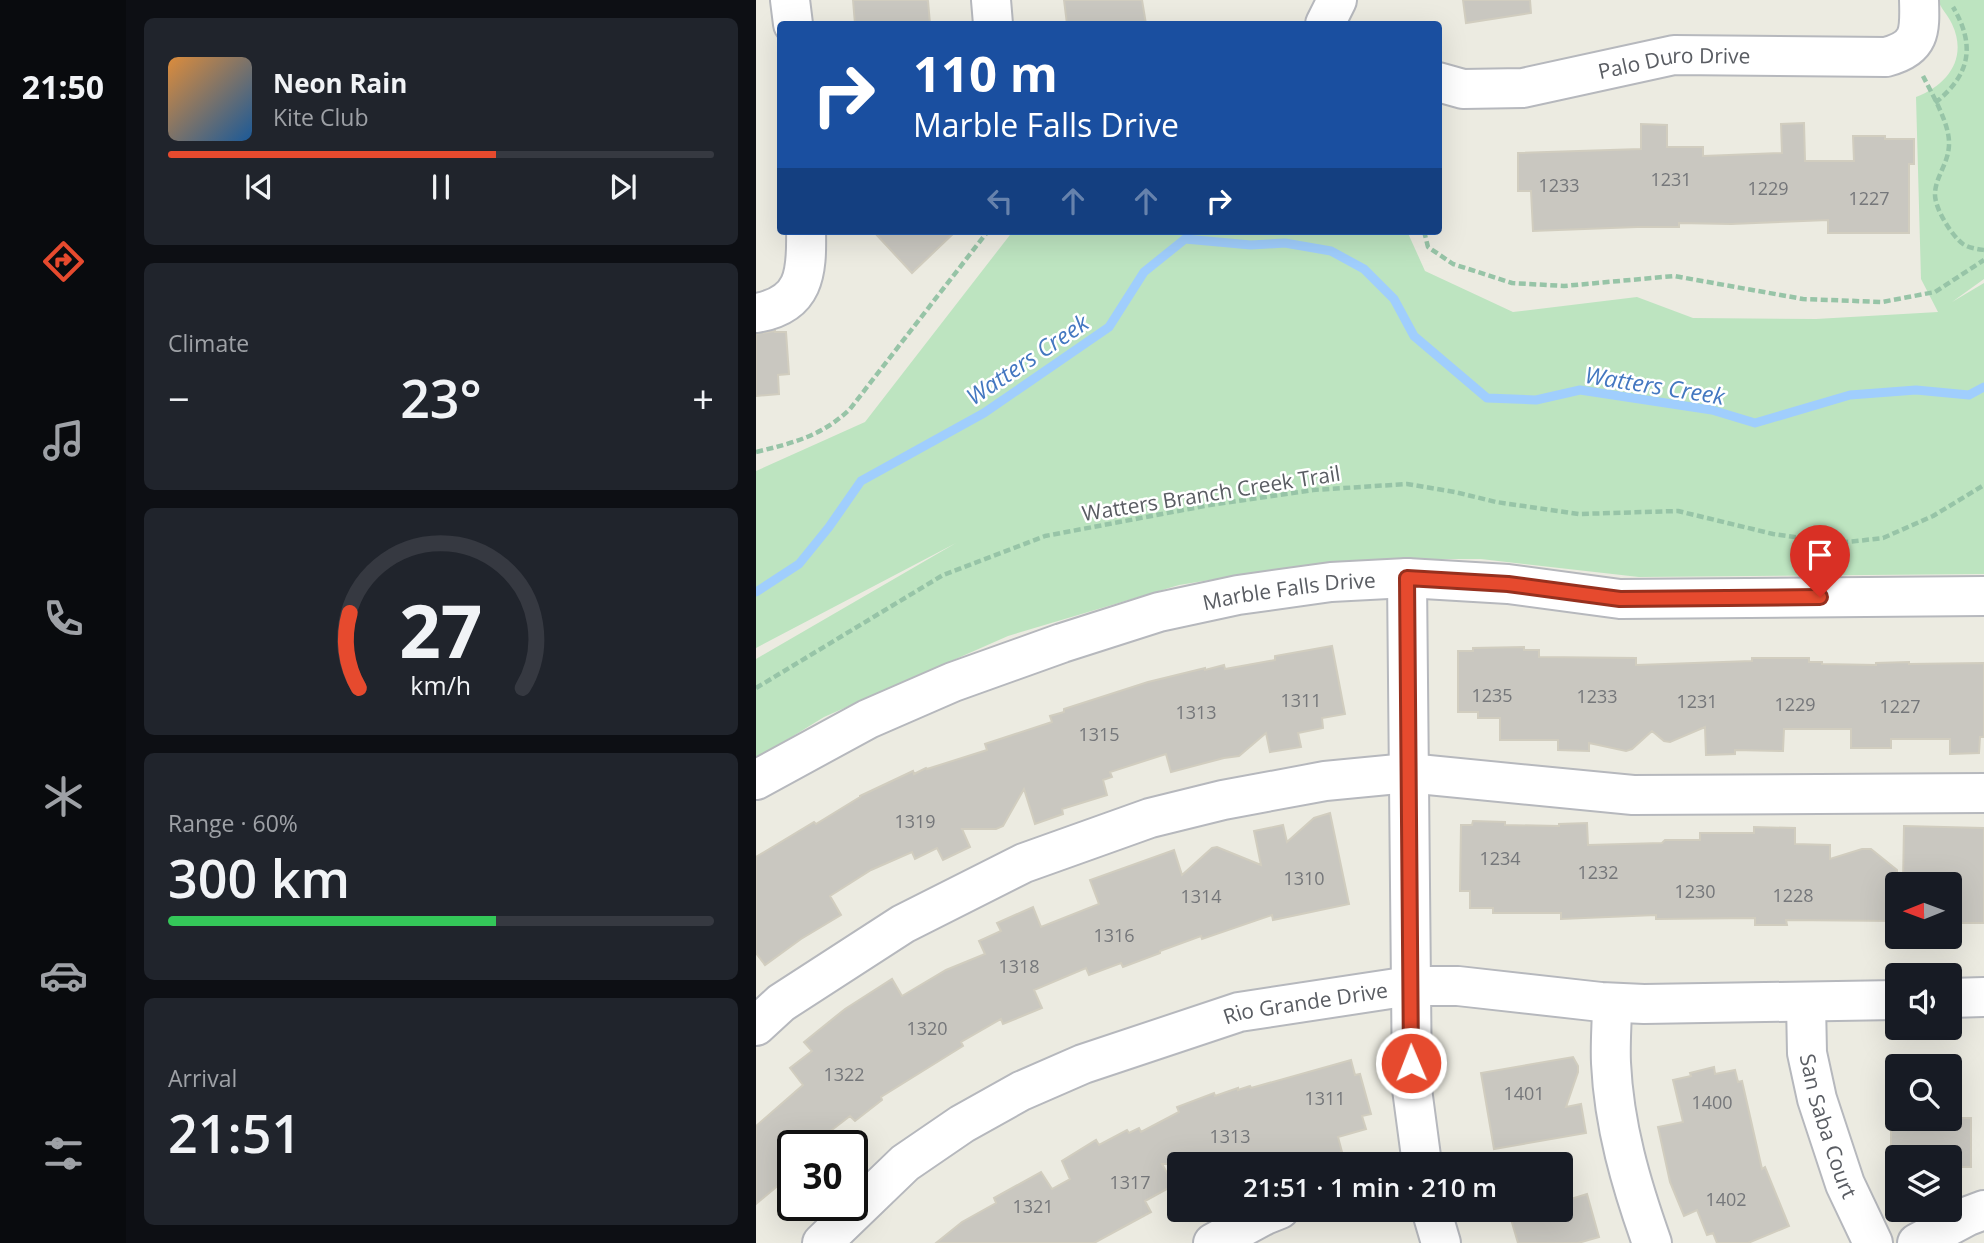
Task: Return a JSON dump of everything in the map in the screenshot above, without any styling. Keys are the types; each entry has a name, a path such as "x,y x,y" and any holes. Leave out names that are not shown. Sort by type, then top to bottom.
{"street":[{"path":"790,0 793,21"},
{"path":"991,0 993,21"},
{"path":"1326,21 1337,0"},
{"path":"1909,47 1917,36 1920,24 1919,0"},
{"name":"Palo Duro Drive","path":"1442,83 1463,89 1523,88 1674,55 1886,57 1899,54 1909,47"},
{"path":"756,313 772,310 786,302 797,291 807,260 806,235"},
{"path":"1407,578 1412,1089 1420,1152"},
{"name":"Marble Falls Drive","path":"756,780 868,719 953,682 1159,612 1251,593 1331,582 1407,578 1508,584 1620,599 1984,596"},
{"path":"756,1026 781,1003 904,924 1024,863 1150,818 1223,800 1325,781 1408,773 1633,795 1984,793"},
{"name":"Rio Grande Drive","path":"822,1243 905,1163 962,1124 1021,1091 1109,1055 1239,1012 1410,986 1458,986 1644,1004 1885,1000"},
{"path":"1962,998 1984,998"},
{"path":"1612,1003 1611,1062 1616,1111 1634,1193 1652,1243"},
{"name":"San Saba Court","path":"1806,1003 1807,1053 1817,1099 1845,1184 1873,1243"},
{"path":"1917,1243 1984,1210"},
{"path":"1213,1243 1252,1222"},
{"path":"1435,1222 1441,1243"}],"path":[{"path":"1935,103 1950,91 1961,76 1967,58 1967,39 1962,21 1951,0"},
{"path":"1909,47 1945,124 1949,140 1948,157 1934,195 1937,207 1965,246 1984,250"},
{"path":"756,452 802,440 827,429 850,409 985,235"},
{"path":"1425,235 1428,247 1453,264 1512,283 1564,286 1674,276 1803,299 1882,302 1935,292 1984,260"},
{"name":"Watters Branch Creek Trail","path":"756,688 943,575 1045,536 1210,505 1313,490 1407,484 1496,502 1579,514 1678,511 1773,534 1848,542 1883,538 1933,516 1984,485"}],"green space":[{"path":"1938,0 1984,0 1984,279 1952,302 1984,283 1984,574 1639,577 1481,559 1377,559 1290,567 1179,585 1008,636 824,717 756,759 756,659 956,543 756,648 756,471 865,422 1010,235 1409,235 1425,271 1513,312 1637,297 1693,318 1816,319 1938,312 1921,279 1916,97 1946,78 1956,59 1956,36"}],"building":[{"path":"853,0 928,1 930,21 855,21"},
{"path":"1064,0 1142,0 1146,21 1067,21"},
{"path":"1463,0 1530,0 1531,13 1466,23"},
{"path":"1804,123 1805,161 1854,161 1853,136 1914,139 1914,164 1909,164 1909,233 1828,233 1828,220 1679,223 1679,227 1533,231 1531,191 1518,191 1518,153 1641,149 1641,124 1667,125 1667,147 1703,147 1703,156 1782,153 1781,124"},
{"path":"877,235 952,235 912,273"},
{"path":"786,332 789,374 778,375 779,394 756,396 756,334"},
{"path":"1332,646 1345,714 1322,718 1323,728 1298,733 1301,747 1270,752 1266,733 1239,756 1171,772 1166,754 1110,772 1112,777 1103,780 1107,795 1062,809 1063,814 1035,824 1024,789 1003,826 996,829 962,829 970,847 943,860 937,848 915,859 912,852 871,870 830,896 841,915 765,965 756,953 756,857 860,796 913,771 914,774 987,750 985,744 1052,722 1050,716 1064,712 1064,709 1148,682 1205,668 1224,665 1225,669 1275,660 1275,656"},
{"path":"1524,647 1524,650 1539,650 1539,657 1636,658 1636,665 1752,661 1752,658 1809,658 1809,662 1822,664 1984,663 1984,737 1980,737 1979,753 1950,754 1950,739 1891,739 1891,748 1851,748 1851,729 1784,729 1783,751 1735,750 1735,754 1706,755 1705,727 1670,742 1664,741 1652,731 1626,751 1589,743 1589,751 1558,750 1558,740 1500,740 1500,718 1478,718 1478,712 1458,712 1458,651"},
{"path":"1330,813 1349,904 1273,920 1272,915 1202,939 1201,936 1123,967 1121,963 1089,975 1086,968 1034,990 1042,1008 1003,1024 1001,1019 961,1042 963,1046 881,1097 882,1100 855,1121 850,1116 832,1130 777,1130 777,1186 756,1204 756,1126 803,1085 790,1068 812,1051 804,1042 845,1009 892,979 902,996 946,970 985,954 979,941 1001,931 997,923 1033,907 1041,927 1099,904 1090,880 1174,850 1182,875 1212,848 1217,847 1261,865 1254,831 1283,825 1287,842 1314,818"},
{"path":"1473,821 1505,822 1505,825 1559,826 1587,823 1588,845 1700,840 1700,833 1754,833 1754,827 1795,828 1795,844 1830,845 1830,859 1862,849 1871,849 1897,872 1885,872 1885,921 1786,920 1787,925 1755,925 1755,918 1656,919 1656,915 1561,919 1561,913 1493,913 1493,908 1470,908 1470,891 1460,891 1461,825 1472,825"},
{"path":"1904,826 1984,828 1984,923 1962,923 1962,872 1903,872"},
{"path":"1573,1057 1578,1072 1566,1107 1581,1104 1586,1133 1494,1149 1481,1073"},
{"path":"1351,1060 1355,1075 1360,1074 1371,1114 1362,1116 1366,1129 1338,1137 1342,1152 1167,1152 1167,1164 1162,1164 1167,1173 1167,1189 1145,1201 1151,1212 1094,1243 936,1243 962,1222 996,1203 994,1198 1041,1172 1052,1189 1070,1179 1062,1161 1096,1140 1099,1145 1127,1130 1129,1133 1139,1128 1141,1132 1179,1112 1177,1107 1214,1093 1215,1096 1238,1088 1251,1088"},
{"path":"1714,1067 1715,1074 1735,1070 1738,1082 1742,1081 1762,1169 1765,1167 1789,1226 1748,1243 1717,1243 1713,1233 1707,1235 1697,1210 1684,1216 1670,1182 1658,1127 1683,1122 1673,1080"},
{"path":"1962,1118 1971,1118 1971,1167 1962,1167 1962,1145 1891,1145 1891,1131 1962,1131"},
{"path":"1587,1194 1599,1237 1578,1243 1518,1243 1512,1222 1573,1222 1573,1198"}],"waterway":[{"name":"Watters Creek","path":"756,592 799,564 861,481 984,413 1109,327 1144,272 1185,239 1251,245 1285,243 1331,251 1364,269 1394,299 1414,336 1487,398 1536,400 1580,390 1712,410 1755,423 1850,395 1916,390 1969,395 1984,387"}],"route":[{"path":"1411,1063 1407,578 1508,584 1620,599 1820,597"}]}
